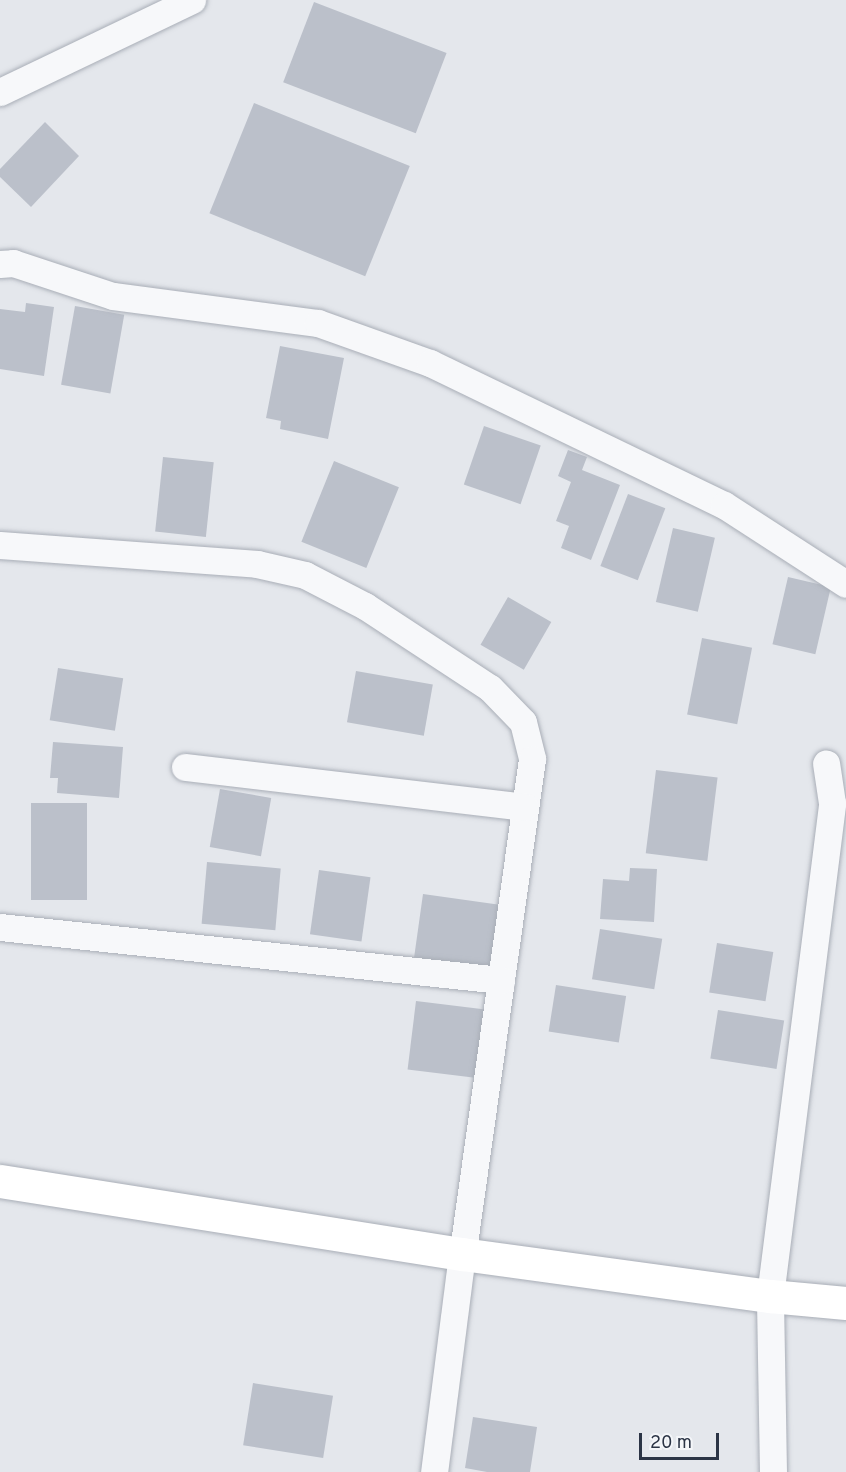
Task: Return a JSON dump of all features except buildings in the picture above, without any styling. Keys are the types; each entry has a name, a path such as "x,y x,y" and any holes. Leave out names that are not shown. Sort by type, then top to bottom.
{"street":[{"path":"0,92 192,0"},
{"path":"0,264 13,263 113,296 318,323 430,363 724,506 846,584"},
{"path":"0,545 257,564 315,580 365,606 490,688 524,722 532,759 462,1254 434,1472"},
{"path":"773,1472 770,1296 832,803 826,763"},
{"path":"185,767 525,807"},
{"path":"0,927 501,980"},
{"path":"0,1181 462,1254 770,1296 846,1304"}]}
